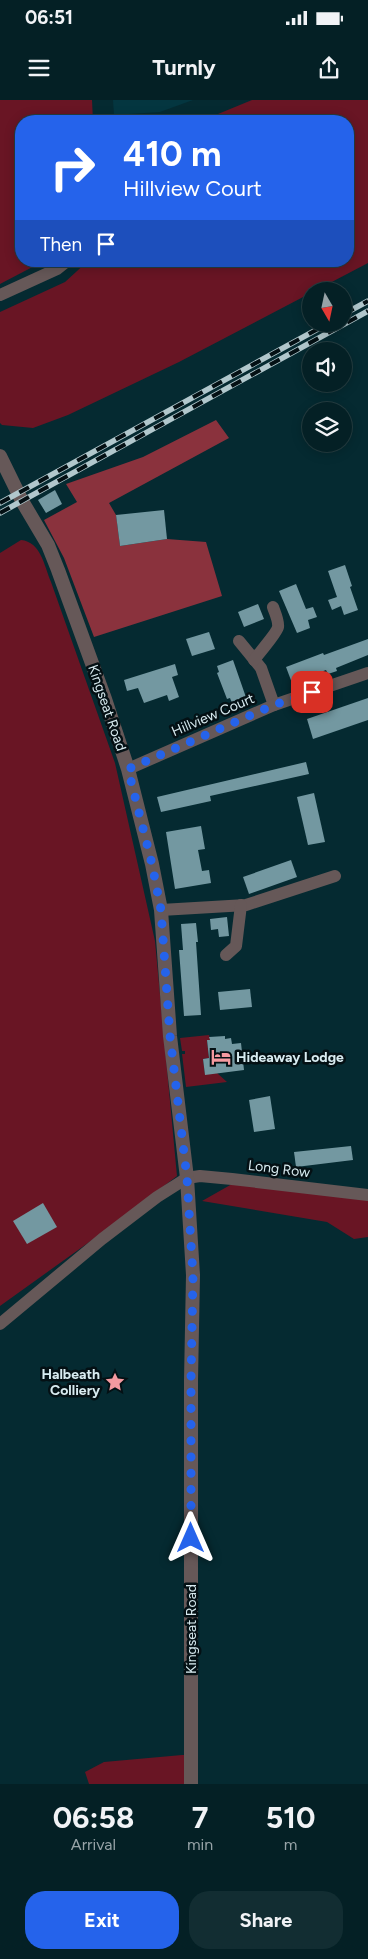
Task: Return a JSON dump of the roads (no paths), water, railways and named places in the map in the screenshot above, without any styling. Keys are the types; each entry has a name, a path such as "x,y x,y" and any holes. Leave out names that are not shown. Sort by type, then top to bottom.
{"street":[{"path":"0,295 58,267"},
{"name":"Kingseat Road","path":"0,456 22,501 48,545 58,570 128,769 152,864 161,910 170,1036 187,1178 193,1276 191,1380 191,1784"},
{"path":"254,660 264,645 276,633 278,625 273,607"},
{"path":"239,640 261,668 274,705"},
{"name":"Hillview Court","path":"128,769 274,705 368,673"},
{"path":"161,910 246,905 335,876"},
{"path":"226,955 236,946 241,905"},
{"name":"Long Row","path":"187,1178 200,1176 232,1179 368,1196"},
{"path":"0,1324 102,1238 157,1197 187,1178"}],"railway":[{"path":"352,310 368,301"},
{"path":"0,513 368,311"},
{"path":"0,503 312,332"}],"place":[{"name":"Hideaway Lodge","path":"221,1057"},
{"name":"Halbeath Colliery","path":"115,1382"}]}
